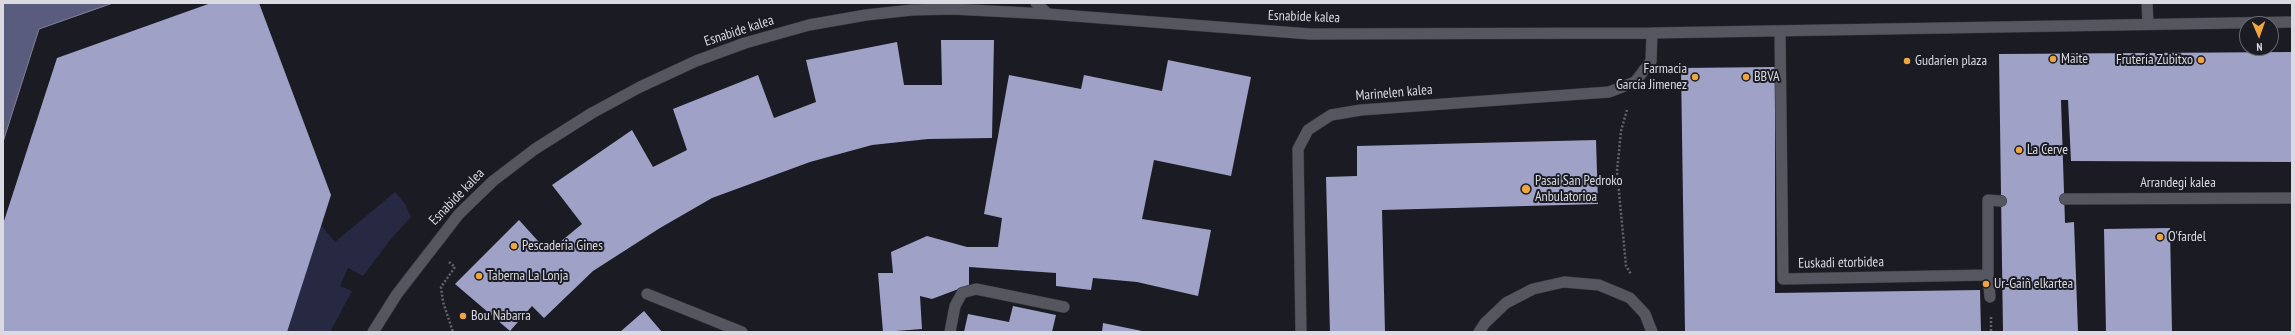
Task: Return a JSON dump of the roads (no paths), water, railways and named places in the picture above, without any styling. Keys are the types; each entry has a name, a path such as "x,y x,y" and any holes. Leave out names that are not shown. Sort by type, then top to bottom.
{"street":[{"path":"1036,3 1048,14"},
{"path":"2147,3 2148,24"},
{"name":"Esnabide kalea","path":"373,332 397,294 431,248 459,214 493,181 535,149 592,113 640,87 696,61 745,42 809,25 911,6 1048,14 1310,34 1652,33"},
{"path":"1652,33 2292,22"},
{"name":"Euskadi etorbidea","path":"1780,31 1783,279 1988,275"},
{"name":"Marinelen kalea","path":"1301,332 1298,149 1308,130 1331,115 1361,110 1609,92 1635,82 1651,61 1652,33"},
{"name":"Arrandegi kalea","path":"2065,198 2292,198"},
{"path":"1990,297 1988,275 1988,200 2001,201"},
{"path":"1479,332 1484,324 1506,303 1533,289 1564,282 1599,285 1630,298 1645,314 1652,332"},
{"path":"950,332 955,306 962,293 976,289 1064,307"},
{"path":"647,294 742,332"}],"place":[{"name":"Maite","path":"2053,59"},
{"name":"Frutería Zubitxo","path":"2201,60"},
{"name":"Gudarien plaza","path":"1907,61"},
{"name":"Farmacia García Jimenez","path":"1695,77"},
{"name":"BBVA","path":"1746,77"},
{"name":"La Cerve","path":"2019,150"},
{"name":"Pasai San Pedroko Anbulatorioa","path":"1526,189"},
{"name":"O'fardel","path":"2160,237"},
{"name":"Pescaderia Gines","path":"514,246"},
{"name":"Taberna La Lonja","path":"479,276"},
{"name":"Ur-Gaiñ elkartea","path":"1986,284"},
{"name":"Bou Nabarra","path":"463,316"}]}
